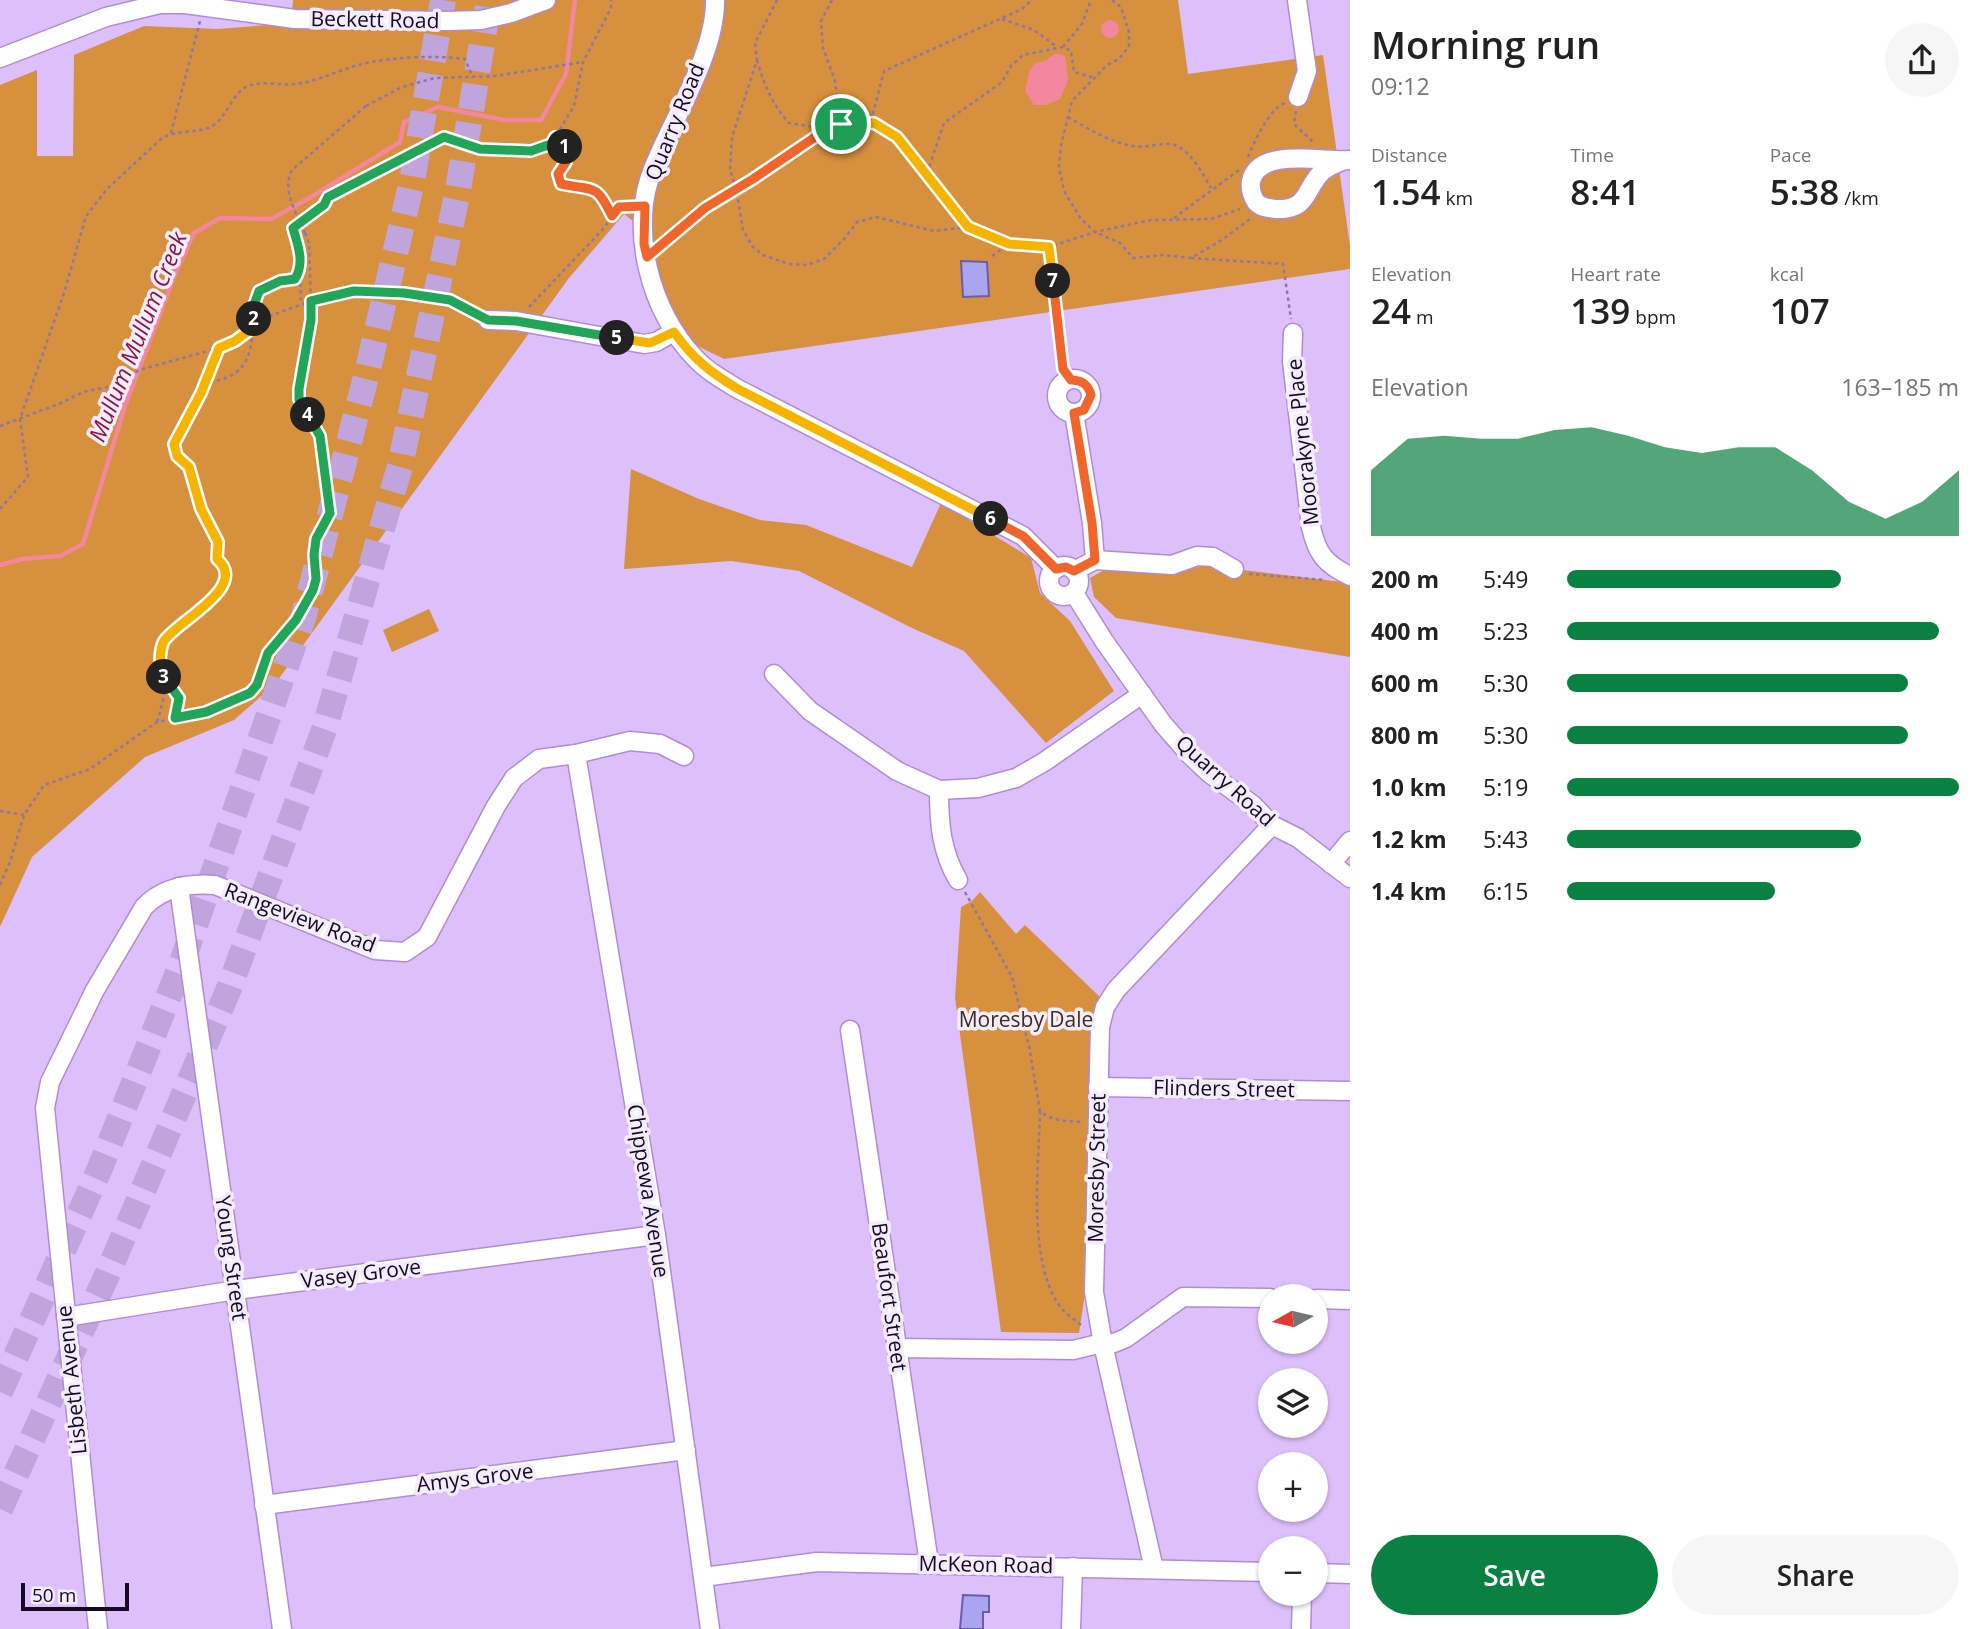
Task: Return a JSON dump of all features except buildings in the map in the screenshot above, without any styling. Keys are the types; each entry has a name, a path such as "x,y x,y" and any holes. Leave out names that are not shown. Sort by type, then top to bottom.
{"street":[{"name":"Beckett Road","path":"0,58 106,17 172,4 269,8 322,20 472,21 511,13 546,0"},
{"name":"Quarry Road","path":"715,0 709,37 693,81 651,172 645,206 644,244 653,288 674,332 705,368 738,389 1023,536 1065,570 1051,576 1052,590 1060,596 1074,593 1104,641 1163,724 1189,754 1209,773 1253,805 1272,825 1298,838 1350,878"},
{"path":"1297,0 1307,71 1297,97"},
{"path":"1316,157 1341,160 1319,174 1305,199 1292,208 1260,204 1251,190 1259,168 1289,159 1316,157"},
{"path":"488,320 516,321 644,344 656,342 674,332"},
{"name":"Moorakyne Place","path":"1293,333 1292,361 1316,550 1334,569 1350,576"},
{"path":"1071,380 1082,382 1091,395 1084,410 1074,413 1064,410 1057,396 1061,385 1071,380"},
{"path":"1074,413 1092,523 1095,560"},
{"path":"1074,593 1079,584 1065,570 1095,560 1172,565 1197,556 1211,557 1234,569"},
{"path":"774,674 810,711 897,771 939,790 978,788 1016,778 1044,762 1142,694"},
{"name":"Rangeview Road","path":"46,1131 45,1108 50,1082 94,990 144,907 153,898 194,883 215,885 375,950 405,951 427,937 496,806 514,778 540,759 576,754 630,741 660,744 684,756"},
{"name":"Chippewa Avenue","path":"576,754 656,1235 710,1629"},
{"path":"939,790 941,838 950,866 958,880"},
{"name":"Moresby Street","path":"1154,1569 1103,1344 1094,1292 1100,1027 1105,1007 1116,990 1272,825"},
{"path":"1331,864 1350,841"},
{"name":"Young Street","path":"179,887 282,1629"},
{"name":"Beaufort Street","path":"850,1030 929,1563"},
{"name":"Flinders Street","path":"1098,1087 1350,1091"},
{"name":"Lisbeth Avenue","path":"46,1131 98,1629"},
{"name":"Vasey Grove","path":"66,1317 236,1290 656,1235"},
{"path":"896,1348 1073,1350 1114,1343 1126,1338 1183,1297 1258,1298"},
{"path":"1328,1299 1350,1300"},
{"name":"Amys Grove","path":"264,1505 686,1450"},
{"name":"McKeon Road","path":"703,1577 817,1562 1258,1572"},
{"path":"1071,1629 1073,1567"},
{"path":"1328,1573 1350,1574"},
{"path":"1301,1629 1302,1606"}],"path":[{"path":"301,305 300,253 293,228 324,205 328,197 444,137 480,149 531,151 551,144 574,106 583,62 611,8 611,0"},
{"path":"777,0 755,43 762,80 774,105 789,123 827,129"},
{"path":"832,0 821,21 823,48 835,81 841,124"},
{"path":"870,122 884,71 1022,9 1032,0"},
{"path":"1063,47 1082,24 1091,0"},
{"path":"1112,0 1121,7 1129,32 1129,46 1119,59 1107,65 1072,101 1061,145 1059,167 1064,191 1081,219 1095,232 1120,243 1133,258 1163,255 1283,264 1293,333"},
{"path":"171,133 204,7"},
{"path":"1001,19 1034,30 1057,47"},
{"path":"927,175 944,123 1002,82 1011,66 1023,55 1063,47 1071,51 1074,72 1095,78"},
{"path":"0,509 28,477 20,419 64,293 86,216 107,189 171,133 208,128 221,119 246,87 322,79 357,65 385,60 465,60 473,78"},
{"path":"757,60 732,137 730,170 743,230 753,247 763,255 789,264 807,265 824,259 857,222 876,217 934,231 968,227"},
{"path":"0,885 24,815 44,785 90,769 156,722 206,712 250,693 257,685 268,653 296,620 313,590 316,579 316,539 330,513 320,436 299,399 299,382 311,320 311,301 309,243 287,191 287,180 292,170 366,106 402,88 435,78 473,78 583,62"},
{"path":"1173,218 1243,167 1257,135 1278,105 1297,97 1294,124 1341,160"},
{"path":"1067,116 1094,133 1134,146 1154,147 1168,143 1177,146 1189,155 1211,188"},
{"path":"647,257 705,208 827,129 841,124 870,122 897,137 968,227 1009,244 1049,247 1095,232 1151,220 1211,219 1260,204"},
{"path":"555,137 566,148 566,162 558,174 561,184 591,188 601,194 612,216"},
{"path":"1191,258 1222,240 1260,204"},
{"path":"516,321 604,228 619,207 645,206"},
{"path":"992,256 1009,244"},
{"path":"1049,247 1063,369 1071,380"},
{"path":"201,393 210,382 222,380 241,368 248,357 254,327 254,305 259,291 280,281 295,279 300,269"},
{"path":"0,426 83,392 117,385 139,370 219,348 235,341 267,317 311,301 354,291 404,293 450,300 488,320"},
{"path":"156,722 164,700 165,687 160,658 163,642 180,624 206,606 220,590 226,572 217,559 218,542 201,509 189,467 177,456 174,444 201,393 219,348"},
{"path":"1234,569 1239,573 1330,581"},
{"path":"161,674 175,689 179,698 175,718"},
{"path":"0,811 24,815"},
{"path":"958,880 1012,977 1029,1046 1040,1111 1037,1237 1049,1286 1063,1309 1083,1327"},
{"path":"1040,1111 1059,1120 1098,1124"}],"green space":[{"path":"293,0 1178,0 1188,74 1323,55 1350,246 1350,269 724,359 693,343 681,332 663,292 652,236 624,214 569,278 275,684 234,720 145,757 32,857 0,927 0,85 37,70 37,156 73,156 74,55 144,26 218,29 291,23"},
{"path":"631,469 699,499 760,520 806,525 912,567 941,503 1031,558 1040,593 1070,621 1114,691 1046,743 964,651 799,571 731,561 624,569"},
{"path":"1210,566 1350,583 1350,657 1116,618 1094,597 1090,578 1106,569 1152,572"},
{"path":"429,609 439,631 392,652 383,630"},
{"name":"Moresby Dale","path":"980,892 1016,934 1025,925 1100,997 1094,1011 1087,1281 1079,1333 1001,1332 955,998 961,907 972,901"}],"shaded area":[{"path":"1106,20 1114,20 1119,29 1117,36 1106,38 1101,33 1101,25"},
{"path":"1056,53 1065,56 1068,80 1060,99 1046,105 1034,105 1025,91 1029,72 1035,63 1045,61"}],"waterway":[{"name":"Mullum Mullum Creek","path":"0,565 22,559 60,556 83,544 125,406 174,277 194,233 220,218 271,219 400,142 404,122 438,107 504,120 541,120 566,74 575,0"}],"tunnel":[{"path":"0,1392 100,1168 181,965 304,615 368,369 412,181 443,0"},
{"path":"0,1509 107,1275 230,986 325,727 400,466 458,190 489,0"}],"route":[{"path":"870,122 897,137 968,227 1009,244 1049,247 1063,369 1071,380 1086,385 1091,395 1084,410 1074,413 1092,523 1095,560 1074,571 1066,567 1056,569 1023,536 738,389 705,368 674,332 656,342 644,344 516,321 488,320 450,300 380,290 354,291 311,301 311,320 299,382 299,399 320,436 329,497 330,513 316,539 316,579 313,590 296,620 268,653 257,685 250,693 206,712 175,718 179,698 175,689 161,674 163,642 180,624 206,606 220,590 226,572 217,559 218,542 201,509 189,467 177,456 174,444 201,393 219,348 235,341 254,327 254,305 259,291 280,281 295,279 300,269 300,253 293,228 324,205 328,197 444,137 480,149 531,151 551,144 555,137 566,148 566,162 558,174 561,184 591,188 601,194 612,216 619,207 645,206 644,244 647,257 705,208 827,129 841,124 870,122"}]}
